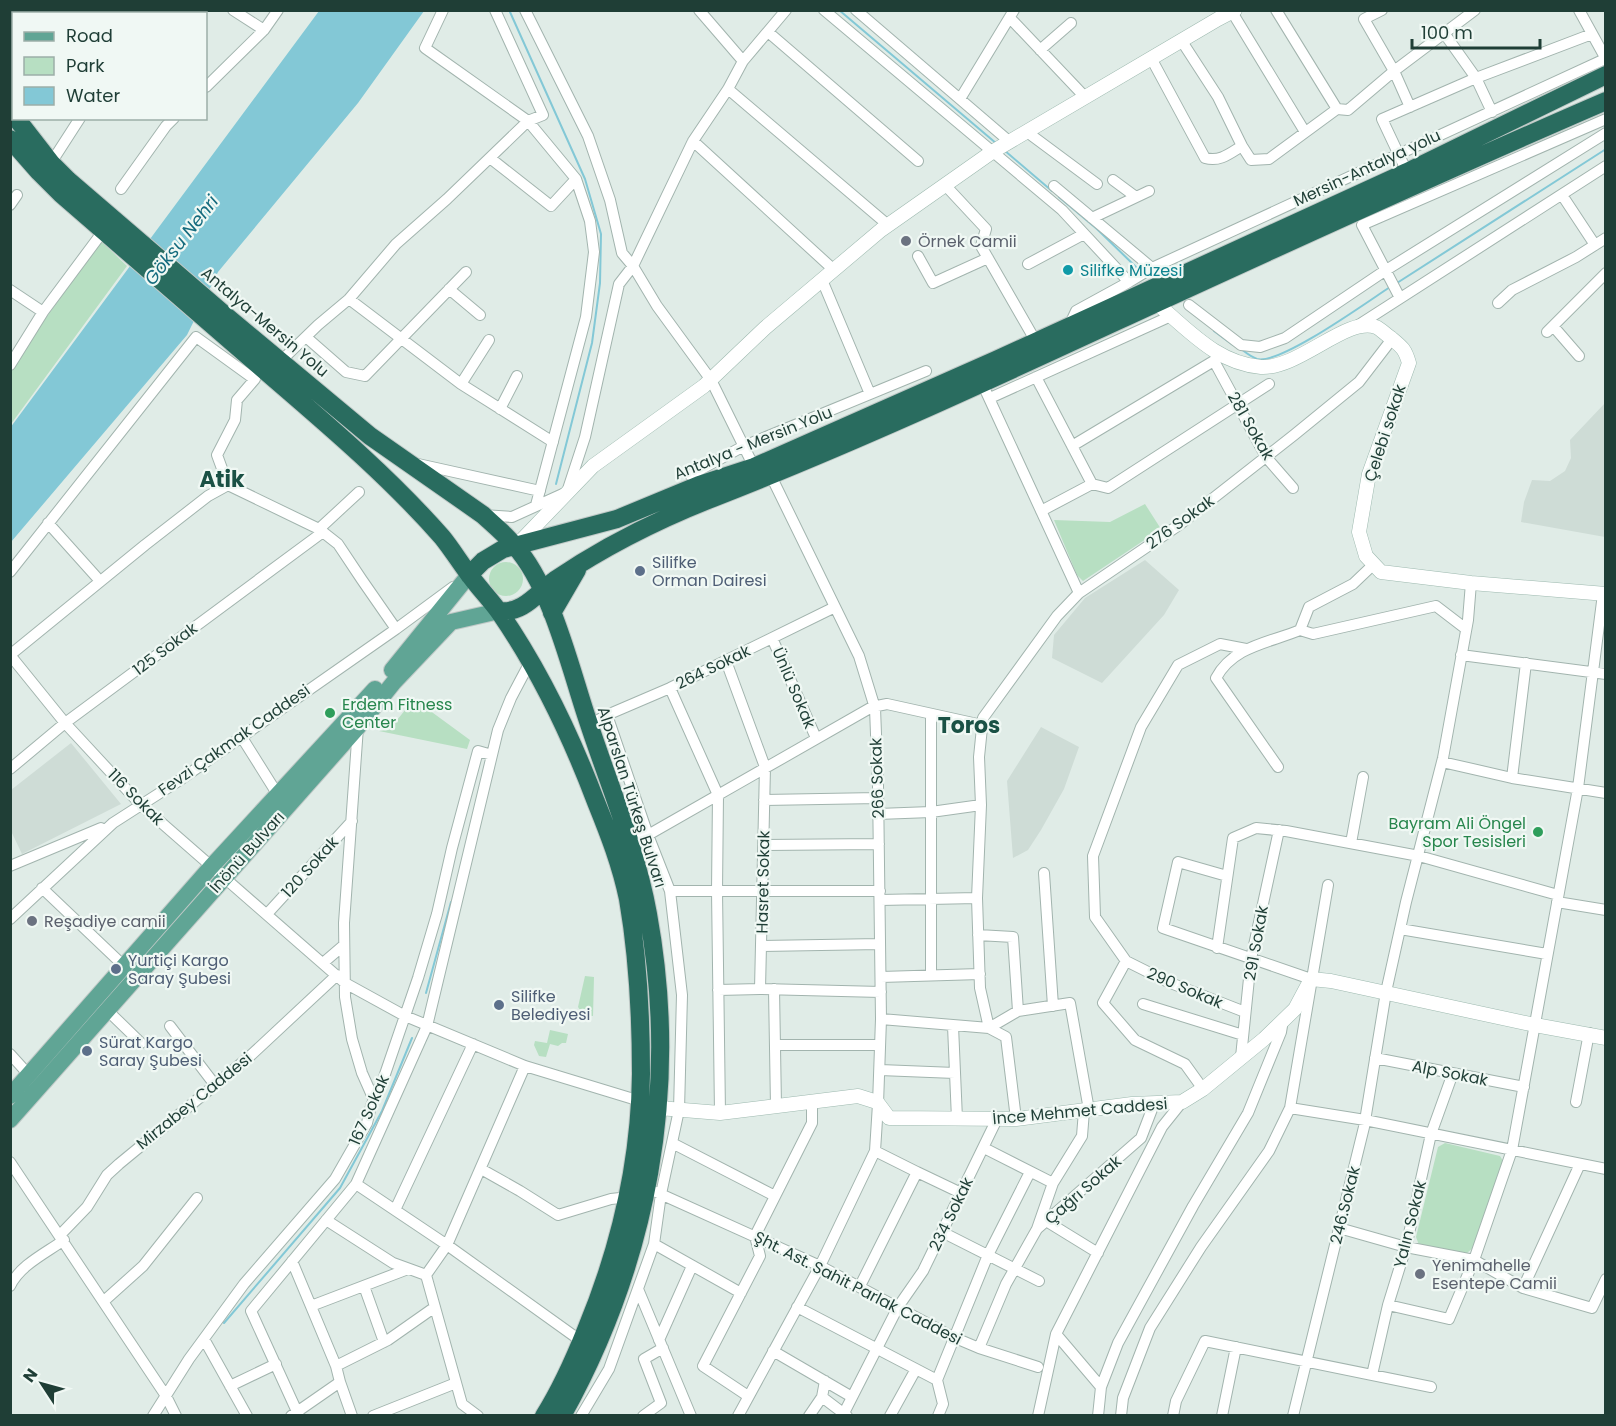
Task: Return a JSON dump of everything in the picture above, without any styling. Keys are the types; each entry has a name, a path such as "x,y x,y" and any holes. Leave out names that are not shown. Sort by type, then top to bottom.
{"highway":[{"name":"Mersin-Antalya yolu","path":"1182,292 1407,172 1605,75"},
{"name":"Mersin-Antalya yolu","path":"1143,293 1182,292 1605,101"},
{"name":"Antalya-Mersin Yolu","path":"17,120 51,163 114,233"},
{"name":"Antalya-Mersin Yolu","path":"10,139 39,172 221,322 413,466"},
{"path":"221,322 384,476 444,540 499,611 509,612 518,610 543,588 583,561 632,533 986,390 1143,293"},
{"name":"Antalya - Mersin Yolu","path":"516,547 617,519 699,485 754,467 1143,293"},
{"path":"413,466 483,515 516,547"},
{"path":"469,575 493,554 502,549 516,547"},
{"name":"Alparslan Türkeş Bulvarı","path":"516,547 543,588 630,843 648,913 660,1029 659,1108 654,1192 615,1304 582,1380 562,1416"},
{"path":"552,613 564,588 583,561"},
{"name":"Alparslan Türkeş Bulvarı","path":"499,611 566,729 614,846 625,887 635,949 641,1025 637,1148 614,1256 567,1375 544,1416"}],"main road":[{"name":"İnönü Bulvarı","path":"10,1119 107,1010 278,795 390,673 469,575"},
{"name":"İnönü Bulvarı","path":"10,1096 124,966 358,727 394,682 450,622 499,611"}],"street":[{"path":"232,10 264,30"},
{"path":"207,86 264,30 278,10"},
{"path":"443,10 425,48 528,121 576,179 590,221 594,252 586,316 536,505"},
{"path":"284,358 349,299 396,244 528,121 543,115 495,10"},
{"path":"525,10 588,136 610,200 622,252 657,306 711,380 754,467"},
{"path":"699,10 743,61"},
{"path":"483,515 513,517 567,492 585,436 619,284 633,266 693,141 728,89 743,61 786,10"},
{"path":"824,10 1062,210 1143,293 1214,352 1218,358 1236,363 1264,367 1290,362 1357,326 1605,166"},
{"path":"856,10 1010,142"},
{"path":"1275,10 1337,109"},
{"path":"1382,10 1364,19 1394,71 1410,107"},
{"path":"1181,40 1218,97 1251,160 1269,159 1337,109 1348,110 1394,71 1475,10"},
{"path":"1143,293 1152,268 1605,59 1598,38 1579,10"},
{"path":"516,547 593,466 711,380 765,328 888,225 993,152 1233,11 1305,132"},
{"path":"960,99 1012,14 1041,50 1085,97"},
{"path":"1041,50 1071,23"},
{"path":"768,32 918,161"},
{"path":"1444,33 1476,78 1492,112"},
{"path":"1407,172 1382,120 1476,78 1598,38"},
{"path":"1151,58 1205,158 1214,160 1223,158 1242,146"},
{"path":"728,89 888,225"},
{"path":"1400,298 1362,225 1605,119"},
{"path":"51,163 79,120"},
{"path":"121,189 170,120"},
{"path":"1027,132 1097,184"},
{"path":"1182,292 1241,345 1260,347 1285,338 1605,133"},
{"path":"693,141 834,270"},
{"path":"490,158 551,206 576,179"},
{"path":"1113,180 1136,197"},
{"path":"945,185 987,229 981,246 1030,333"},
{"path":"1054,186 1152,268"},
{"path":"1092,218 1149,191"},
{"path":"10,205 17,195"},
{"path":"1562,195 1595,244"},
{"path":"10,365 44,312 114,233"},
{"path":"1028,264 1084,234"},
{"path":"1498,303 1512,290 1605,238"},
{"path":"918,256 933,283 988,258"},
{"path":"306,337 346,372 365,376 466,272"},
{"path":"1579,356 1550,329 1605,273"},
{"path":"822,280 870,394"},
{"path":"449,289 480,315"},
{"path":"10,290 44,312"},
{"path":"349,299 461,384 553,442"},
{"path":"1079,593 986,390 1036,377 1171,315"},
{"name":"Çelebi sokak","path":"1357,326 1376,327 1405,349 1409,363 1367,485 1359,532 1366,556 1374,564"},
{"path":"10,572 195,337 254,379 237,400 236,420 217,455 228,485 321,531 338,544 396,629"},
{"name":"276 Sokak","path":"982,722 1057,616 1079,593 1179,525 1359,382 1392,339"},
{"path":"461,384 489,340"},
{"path":"1072,446 1218,358"},
{"name":"281 Sokak","path":"1218,358 1238,404 1266,457 1293,488"},
{"path":"690,475 744,446 926,370"},
{"path":"500,409 517,376"},
{"path":"1036,377 1092,484"},
{"path":"1041,511 1092,484 1108,488 1269,384"},
{"path":"413,466 540,491"},
{"name":"266 Sokak","path":"771,476 859,656 875,706 881,976 879,1104 875,1151"},
{"path":"48,523 100,581 199,503 228,485"},
{"name":"125 Sokak","path":"12,765 321,531 359,492"},
{"path":"1300,630 1310,607 1353,585 1374,564 1381,572 1471,583 1604,594 1578,788 1512,1150 1474,1260 1449,1319 1388,1305"},
{"name":"Fevzi Çakmak Caddesi","path":"10,919 113,823 180,780 396,629 469,575"},
{"name":"116 Sokak","path":"100,581 10,655 65,723 140,804 341,979 426,1026 525,1066 640,1101"},
{"name":"246.Sokak","path":"1293,1416 1365,1120 1386,992 1442,762 1466,629 1471,583"},
{"path":"1278,767 1216,678 1230,658 1246,649 1300,630 1313,633 1436,606 1466,629"},
{"name":"264 Sokak","path":"589,725 835,607"},
{"name":"Ünlü Sokak","path":"772,638 816,738"},
{"path":"1203,1089 1185,1064 1135,1040 1103,1003 1126,962 1095,917 1094,856 1141,727 1178,665 1220,644 1246,649"},
{"path":"1461,655 1605,674"},
{"name":"Hasret Sokak","path":"726,661 765,767 760,989"},
{"path":"340,1382 296,1414 251,1311 356,1184 426,1026 498,730 511,698 530,662"},
{"path":"1512,778 1526,663"},
{"path":"670,688 718,795 720,1113"},
{"path":"630,843 648,835 875,706 887,704 982,722 979,757 981,806 977,898 980,988 989,1028"},
{"path":"930,975 931,714"},
{"path":"581,1416 609,1369 654,1244 654,1192 672,1143 679,1110 682,995 670,891 648,835 607,715"},
{"path":"358,727 341,979 352,1039 362,1073 374,1100"},
{"path":"241,736 278,795"},
{"name":"167 Sokak","path":"153,1416 204,1338 244,1284 335,1179 367,1123 405,1016 437,914 478,751 492,755"},
{"path":"1442,762 1512,778 1605,792"},
{"path":"1351,843 1363,777"},
{"path":"764,800 878,798"},
{"path":"879,814 931,812 981,806"},
{"name":"120 Sokak","path":"267,914 352,820"},
{"path":"10,866 46,853 113,823"},
{"path":"1217,948 1233,838 1256,828 1279,830 1419,856 1605,910"},
{"name":"291 Sokak","path":"1241,1057 1251,959 1279,830"},
{"path":"764,845 879,844"},
{"path":"46,853 56,858 56,874"},
{"path":"1227,876 1178,862 1163,928 1311,979 1386,992 1534,1025 1589,1033 1605,1038"},
{"path":"1044,873 1053,1006"},
{"path":"1121,1416 1123,1398 1150,1328 1201,1246 1269,1150 1290,1108 1328,885"},
{"path":"42,888 124,966"},
{"path":"670,891 763,891 880,896 931,901 977,898"},
{"path":"1400,929 1548,954"},
{"path":"978,935 1012,936 1018,1011"},
{"path":"761,946 880,944"},
{"path":"323,963 344,945"},
{"name":"290 Sokak","path":"1126,962 1168,982 1245,1012"},
{"path":"881,976 980,974"},
{"name":"Mirzabey Caddesi","path":"10,1286 14,1277 62,1237 87,1207 107,1175 118,1164 341,979"},
{"name":"İnce Mehmet Caddesi","path":"659,1108 720,1113 858,1096 879,1104 889,1118 1016,1119 1182,1102 1203,1089 1295,1009 1311,979"},
{"path":"774,989 776,1106"},
{"path":"718,990 881,992"},
{"path":"989,1028 1018,1011 1070,1003 1087,1110 1082,1136 1053,1183"},
{"path":"1143,1004 1243,1035"},
{"path":"107,1010 141,1043"},
{"path":"881,1019 989,1028 1006,1037 1016,1119"},
{"path":"1098,1416 1101,1387 1118,1343 1193,1206 1248,1113 1281,1032 1283,1020"},
{"path":"170,1026 215,1084"},
{"path":"953,1026 957,1119"},
{"path":"1576,1102 1589,1033"},
{"path":"395,1210 472,1044"},
{"path":"775,1045 880,1045"},
{"path":"10,1054 29,1075"},
{"name":"Alp Sokak","path":"1375,1058 1524,1087"},
{"path":"426,1275 447,1245 525,1066"},
{"path":"880,1070 955,1073"},
{"name":"Yalın Sokak","path":"1372,1376 1388,1305 1406,1247 1431,1134 1453,1073"},
{"path":"748,1396 703,1366 760,1256 755,1236 812,1124 812,1101"},
{"path":"1038,1416 1056,1334 1162,1127 1182,1102"},
{"name":"Çağrı Sokak","path":"1037,1229 1141,1138 1154,1104"},
{"path":"1290,1108 1365,1120 1605,1169"},
{"name":"234 Sokak","path":"846,1414 852,1397 898,1307 923,1271 997,1119"},
{"path":"672,1143 775,1196"},
{"name":"Çağrı Sokak","path":"984,1148 1053,1183 1037,1229"},
{"path":"738,1416 820,1266 875,1151 961,1193"},
{"path":"10,1162 104,1301 166,1396 176,1416"},
{"path":"1523,1288 1580,1164"},
{"path":"480,1169 558,1215 611,1199 628,1197"},
{"path":"860,1286 917,1172"},
{"path":"938,1416 943,1404 937,1380 988,1255 1030,1172"},
{"path":"356,1184 447,1245 581,1341"},
{"name":"Şht. Ast. Sahit Parlak Caddesi","path":"654,1192 820,1266 954,1337 979,1348 1038,1367"},
{"path":"104,1301 143,1266 197,1198"},
{"path":"326,1220 393,1263 426,1275"},
{"path":"1047,1221 1098,1253"},
{"path":"1339,1228 1406,1247 1474,1260 1523,1288 1592,1308 1605,1279"},
{"path":"979,1348 1006,1284 1037,1229"},
{"path":"942,1232 1040,1281"},
{"path":"654,1244 741,1293"},
{"path":"292,1261 336,1366 351,1416"},
{"path":"643,1416 661,1404 644,1359 661,1344 692,1266"},
{"path":"311,1306 408,1269"},
{"path":"426,1275 462,1404 478,1416"},
{"path":"363,1286 384,1342"},
{"path":"638,1289 691,1416"},
{"path":"336,1366 384,1342 435,1307"},
{"path":"797,1307 937,1380"},
{"path":"1056,1334 1101,1387"},
{"path":"204,1338 247,1416"},
{"path":"1173,1416 1176,1401 1205,1341 1431,1387"},
{"path":"1222,1416 1236,1347"},
{"path":"773,1351 852,1397"},
{"path":"230,1386 276,1364"},
{"path":"890,1416 916,1369"},
{"path":"809,1416 822,1397 825,1381"},
{"path":"373,1416 456,1383"},
{"path":"822,1397 846,1414"}],"shaded area":[{"path":"1605,403 1605,537 1521,522 1524,502 1532,480 1550,481 1565,471 1571,458 1570,440"},
{"path":"1145,560 1179,590 1164,615 1102,683 1052,658 1054,635 1085,598"},
{"path":"1041,727 1079,747 1064,789 1041,830 1028,850 1013,858 1007,781"},
{"path":"71,743 121,804 22,854 11,831 11,790"}],"green space":[{"path":"101,241 127,266 11,424 11,371 28,343"},
{"path":"1145,504 1161,529 1083,581 1077,575 1054,520 1110,522"},
{"path":"506,562 518,567 523,579 518,591 506,596 494,591 489,579 494,567"},
{"path":"414,699 470,740 467,749 379,731 389,730"},
{"path":"585,976 594,977 593,1016 583,1015 578,1007"},
{"path":"550,1030 568,1034 566,1043 558,1046 550,1044 546,1057 539,1056 534,1045 535,1041 547,1043"},
{"path":"1445,1143 1500,1156 1505,1164 1476,1245 1466,1254 1419,1245 1416,1237 1438,1147"}],"water":[{"name":"Göksu Nehri","path":"319,11 424,11 358,103 218,272 187,335 11,542 10,428"}],"waterway":[{"path":"839,10 997,144"},
{"path":"510,12 585,179 601,234 600,283 592,343 556,484"},
{"path":"1397,283 1606,149"},
{"path":"1004,150 1052,191"},
{"path":"1059,197 1097,229 1138,269"},
{"path":"1241,349 1257,359 1284,352 1324,331 1390,287"},
{"path":"1214,331 1233,345"},
{"path":"426,993 451,902"},
{"path":"224,1323 340,1188 382,1111 412,1038"}],"place":[{"name":"Örnek Camii","path":"906,241"},
{"name":"Silifke Müzesi","path":"1068,270"},
{"name":"Silifke Orman Dairesi","path":"640,571"},
{"name":"Erdem Fitness Center","path":"330,713"},
{"name":"Bayram Ali Öngel Spor Tesisleri","path":"1538,832"},
{"name":"Reşadiye camii","path":"32,921"},
{"name":"Yurtiçi Kargo Saray Şubesi","path":"116,969"},
{"name":"Silifke Belediyesi","path":"499,1005"},
{"name":"Sürat Kargo Saray Şubesi","path":"87,1051"},
{"name":"Yenimahelle Esentepe Camii","path":"1420,1274"}],"district":[{"name":"Atik","path":"222,479"},
{"name":"Toros","path":"969,725"}]}
